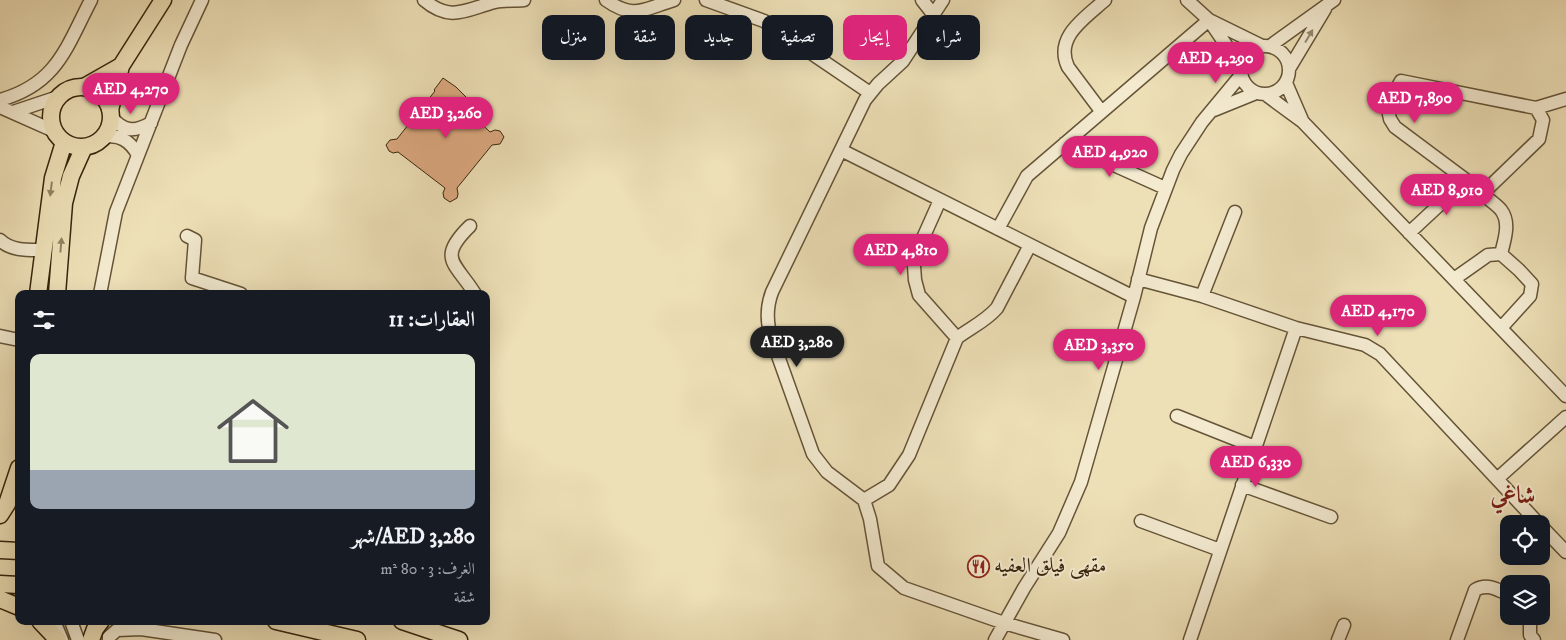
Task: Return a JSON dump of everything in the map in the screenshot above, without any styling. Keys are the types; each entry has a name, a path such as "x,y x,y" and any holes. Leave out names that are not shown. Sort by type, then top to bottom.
{"main road":[{"path":"121,66 84,87 70,89 58,97 51,110 50,117 59,136 70,145 84,147 92,145 108,131 110,113 121,66 163,0"},
{"path":"84,87 103,97 110,113"},
{"path":"38,290 59,136"},
{"path":"57,290 64,203 71,176 84,147"},
{"path":"0,515 15,479"},
{"path":"0,550 15,551"},
{"path":"0,584 15,585"},
{"path":"0,599 15,605"},
{"path":"44,625 58,640"},
{"path":"91,640 98,625"},
{"path":"293,625 357,640"},
{"path":"418,625 459,640"}],"street":[{"path":"0,100 18,95 35,85 58,64 91,0"},
{"path":"101,290 116,212 181,45 202,0"},
{"path":"424,0 436,9 459,13 496,2 524,0"},
{"path":"606,0 618,8 629,12 637,12 674,0"},
{"path":"706,0 764,21 870,93"},
{"path":"922,0 934,14"},
{"path":"943,0 903,61 870,93 861,108 772,292 768,307 768,323 813,454 827,472 864,500 870,520 878,566 904,588 1004,623 1063,640"},
{"path":"1101,112 1068,67 1064,60 1064,50 1075,26 1105,0"},
{"path":"1187,0 1209,20 1241,71 1244,83 1303,122 1566,396"},
{"path":"995,640 1059,533 1074,499 1090,455 1134,297 1150,228 1165,188 1181,154 1241,71 1243,59 1248,53 1254,48 1266,46 1332,1"},
{"path":"1289,69 1332,1"},
{"path":"998,229 1027,176 1209,20"},
{"path":"1209,20 1276,49 1286,57 1289,69 1286,83 1277,91 1261,94 1211,111"},
{"path":"1501,254 1506,222 1501,210 1466,180 1394,127 1387,105 1401,81 1536,108 1566,99"},
{"path":"1286,83 1303,122"},
{"path":"13,112 58,97"},
{"path":"0,107 59,136"},
{"path":"1482,194 1539,139 1542,120 1536,108"},
{"path":"110,113 119,126 125,129 142,128 150,123"},
{"path":"103,137 119,137 127,141 138,155"},
{"path":"1066,143 1165,188"},
{"path":"841,150 1134,297"},
{"path":"1409,233 1466,180"},
{"path":"940,200 919,247 914,266 915,280 919,295 957,338"},
{"path":"1202,296 1236,212"},
{"path":"470,226 460,236 451,250 451,256 452,262 472,290"},
{"path":"187,236 195,240 192,278 229,290"},
{"path":"0,240 5,245 20,250 43,250"},
{"path":"864,500 889,485 909,455 957,338 972,326 991,316 1030,245"},
{"path":"1454,279 1488,255 1501,254 1519,270 1532,284 1530,296 1501,328"},
{"path":"1138,279 1202,296 1296,328 1365,345 1380,354 1531,515"},
{"path":"1190,640 1296,328"},
{"path":"0,336 15,339"},
{"path":"1177,416 1255,447"},
{"path":"1498,480 1566,417"},
{"path":"1242,485 1331,517"},
{"path":"1141,521 1220,550"},
{"path":"1550,535 1566,552"},
{"path":"1457,640 1475,590 1481,587 1488,587 1500,591"},
{"path":"56,625 62,640"},
{"path":"72,625 78,640"},
{"path":"1338,640 1344,625"},
{"path":"1530,625 1530,635 1534,640"},
{"path":"109,640 117,630 141,629 215,640"}],"building":[{"path":"443,78 456,87 477,108 471,114 490,132 500,131 504,137 500,144 492,145 457,188 457,198 450,202 444,198 445,188 398,152 393,153 389,151 386,145 390,140 397,139"}],"place":[{"name":"مقهى فيلق العفيه","path":"978,566"}],"district":[{"name":"شاغي","path":"1513,496"}]}
